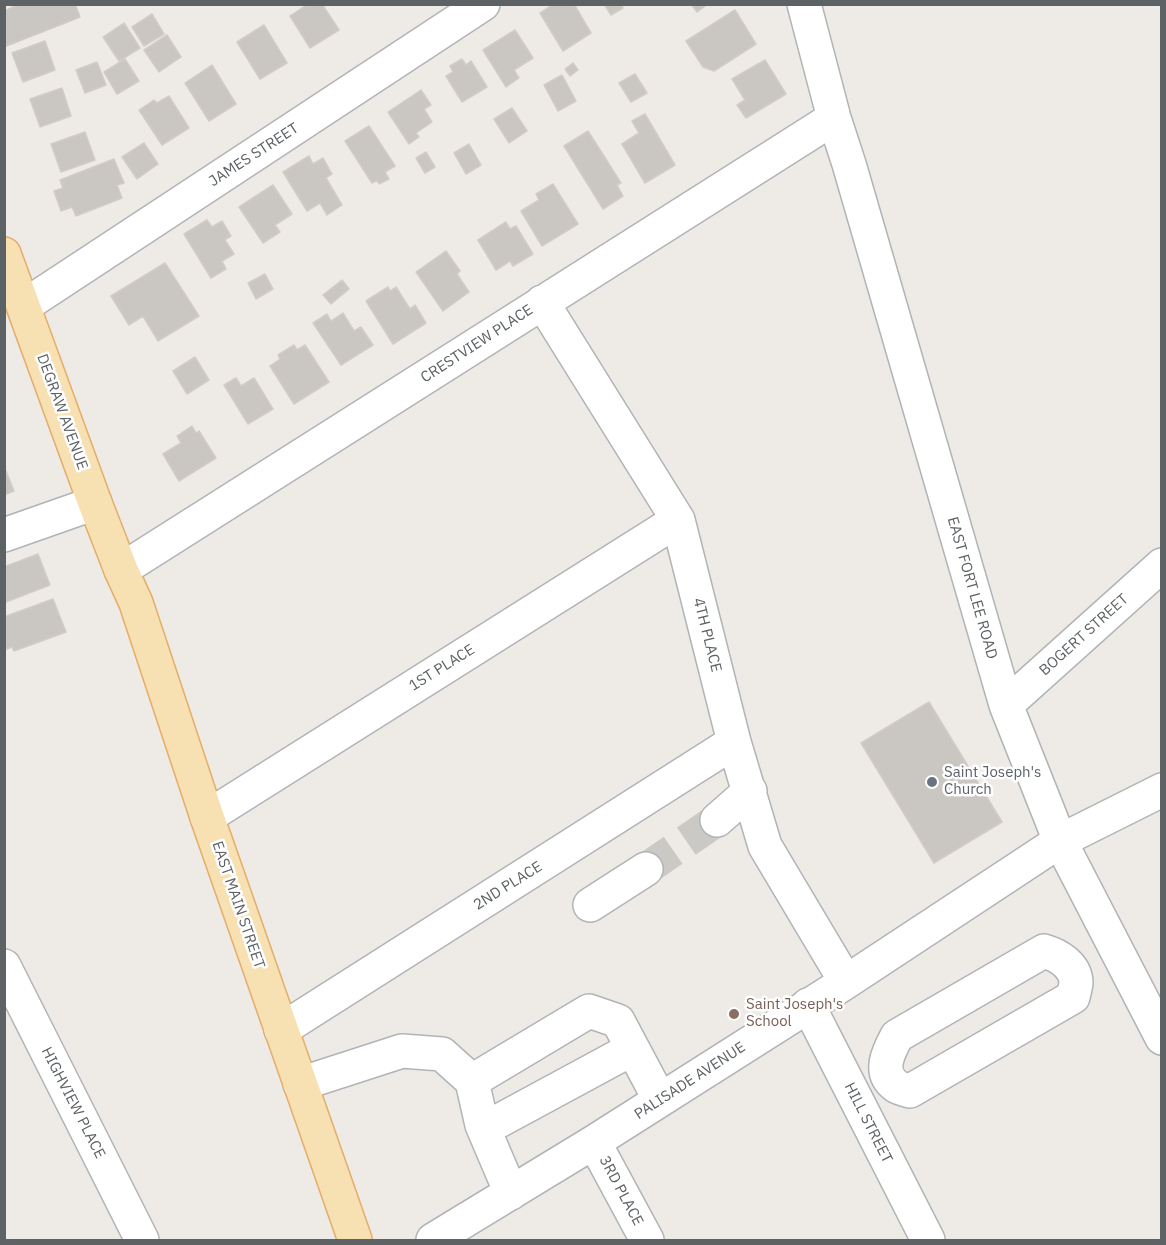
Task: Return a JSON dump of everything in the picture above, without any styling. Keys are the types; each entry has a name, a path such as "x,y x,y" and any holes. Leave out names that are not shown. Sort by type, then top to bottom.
{"main road":[{"name":"DEGRAW AVENUE","path":"4,254 121,570"},
{"name":"EAST MAIN STREET","path":"121,570 136,603 207,817 355,1240"}],"street":[{"name":"JAMES STREET","path":"24,306 483,4"},
{"name":"EAST FORT LEE ROAD","path":"804,4 834,118 1006,705 1060,841 1161,1038"},
{"name":"CRESTVIEW PLACE","path":"121,570 834,118"},
{"name":"4TH PLACE","path":"542,302 678,520 734,742 765,846 846,982"},
{"path":"4,535 95,503"},
{"name":"1ST PLACE","path":"207,817 678,520"},
{"name":"BOGERT STREET","path":"1006,705 1161,565"},
{"name":"2ND PLACE","path":"281,1030 734,742"},
{"name":"PALISADE AVENUE","path":"453,1235 511,1193 846,982 1060,841 1161,790"},
{"path":"717,820 750,791"},
{"path":"590,905 645,869"},
{"path":"1070,966 1115,948"},
{"path":"1044,951 1056,954 1070,966 1076,980 1073,997 910,1091 896,1086 888,1075 885,1060 897,1036 1044,951"},
{"name":"HIGHVIEW PLACE","path":"4,966 142,1240"},
{"name":"HILL STREET","path":"808,1005 928,1240"},
{"path":"472,1081 589,1011 618,1022 660,1100"},
{"path":"484,1129 632,1049"},
{"path":"300,1084 402,1051 442,1054 472,1081 484,1129 511,1193"},
{"path":"853,1092 888,1075"},
{"name":"3RD PLACE","path":"594,1142 647,1240"}],"building":[{"path":"20,4 75,4 80,17 4,47 4,11"},
{"path":"308,4 322,4 339,30 310,48 290,16"},
{"path":"554,4 574,4 591,33 563,51 540,13"},
{"path":"604,4 621,4 623,8 611,15"},
{"path":"691,4 708,4 697,12"},
{"path":"735,10 756,44 714,71 703,67 686,41"},
{"path":"152,14 164,34 144,46 132,27"},
{"path":"124,23 140,48 119,61 103,37"},
{"path":"264,25 287,63 260,79 237,42"},
{"path":"515,30 533,58 514,70 519,78 506,87 483,50"},
{"path":"167,35 181,57 159,72 144,50"},
{"path":"45,41 55,70 23,82 12,53"},
{"path":"125,59 139,81 117,94 104,72"},
{"path":"462,59 466,65 471,61 487,87 462,102 446,76 453,72 450,66"},
{"path":"765,60 786,94 746,118 737,105 745,100 732,79"},
{"path":"97,62 106,85 85,93 76,70"},
{"path":"573,63 578,70 570,76 565,69"},
{"path":"212,65 236,104 209,121 185,83"},
{"path":"635,74 647,93 631,102 619,83"},
{"path":"562,75 576,101 558,111 544,85"},
{"path":"62,88 71,116 40,127 30,99"},
{"path":"421,90 431,105 424,109 432,122 416,133 419,137 409,144 388,112"},
{"path":"169,96 189,128 162,145 139,110 154,100 157,103"},
{"path":"512,108 527,131 509,143 494,119"},
{"path":"645,114 675,165 645,183 622,144 639,133 632,121"},
{"path":"369,126 395,166 385,172 389,179 379,184 377,180 372,183 345,141"},
{"path":"588,131 621,183 617,185 623,196 603,209 564,146"},
{"path":"85,132 95,160 61,172 51,144"},
{"path":"144,143 158,164 137,179 122,157"},
{"path":"469,144 481,165 466,174 454,153"},
{"path":"426,152 435,167 425,173 416,158"},
{"path":"309,156 313,164 323,158 332,174 326,178 342,205 327,215 320,203 307,211 283,172"},
{"path":"114,159 124,183 117,185 122,198 76,216 72,207 61,211 54,191 63,188 60,180"},
{"path":"553,184 578,224 542,246 521,211 539,200 536,194"},
{"path":"273,185 292,214 275,225 280,232 263,243 239,207"},
{"path":"207,220 212,227 222,221 231,236 225,240 234,254 222,261 226,269 211,278 184,234"},
{"path":"506,222 510,229 516,226 533,254 513,266 510,261 496,270 478,240"},
{"path":"446,251 460,271 457,274 469,292 443,311 416,272"},
{"path":"165,263 199,316 158,341 143,316 129,325 111,296"},
{"path":"265,274 273,289 256,299 248,283"},
{"path":"342,280 349,289 331,304 323,295"},
{"path":"388,287 390,291 396,287 410,309 415,305 426,323 393,344 366,301"},
{"path":"343,313 354,331 361,327 373,345 341,365 313,323 327,314 331,321"},
{"path":"294,345 297,350 305,345 329,382 294,404 270,366 280,359 278,355"},
{"path":"195,357 209,380 187,394 173,371"},
{"path":"236,378 241,386 254,378 273,409 248,424 224,385"},
{"path":"192,426 196,433 199,431 216,458 179,481 163,454 181,443 177,436"},
{"path":"4,466 14,491 4,495"},
{"path":"38,554 50,585 6,602 4,567"},
{"path":"53,599 66,632 14,651 12,647 4,650 4,617"},
{"name":"Saint Joseph's Church","path":"929,702 1002,822 934,863 861,743"}],"tunnel":[{"path":"646,869 717,820"}],"place":[{"name":"Saint Joseph's Church","path":"932,782"},
{"name":"Saint Joseph's School","path":"734,1014"}]}
